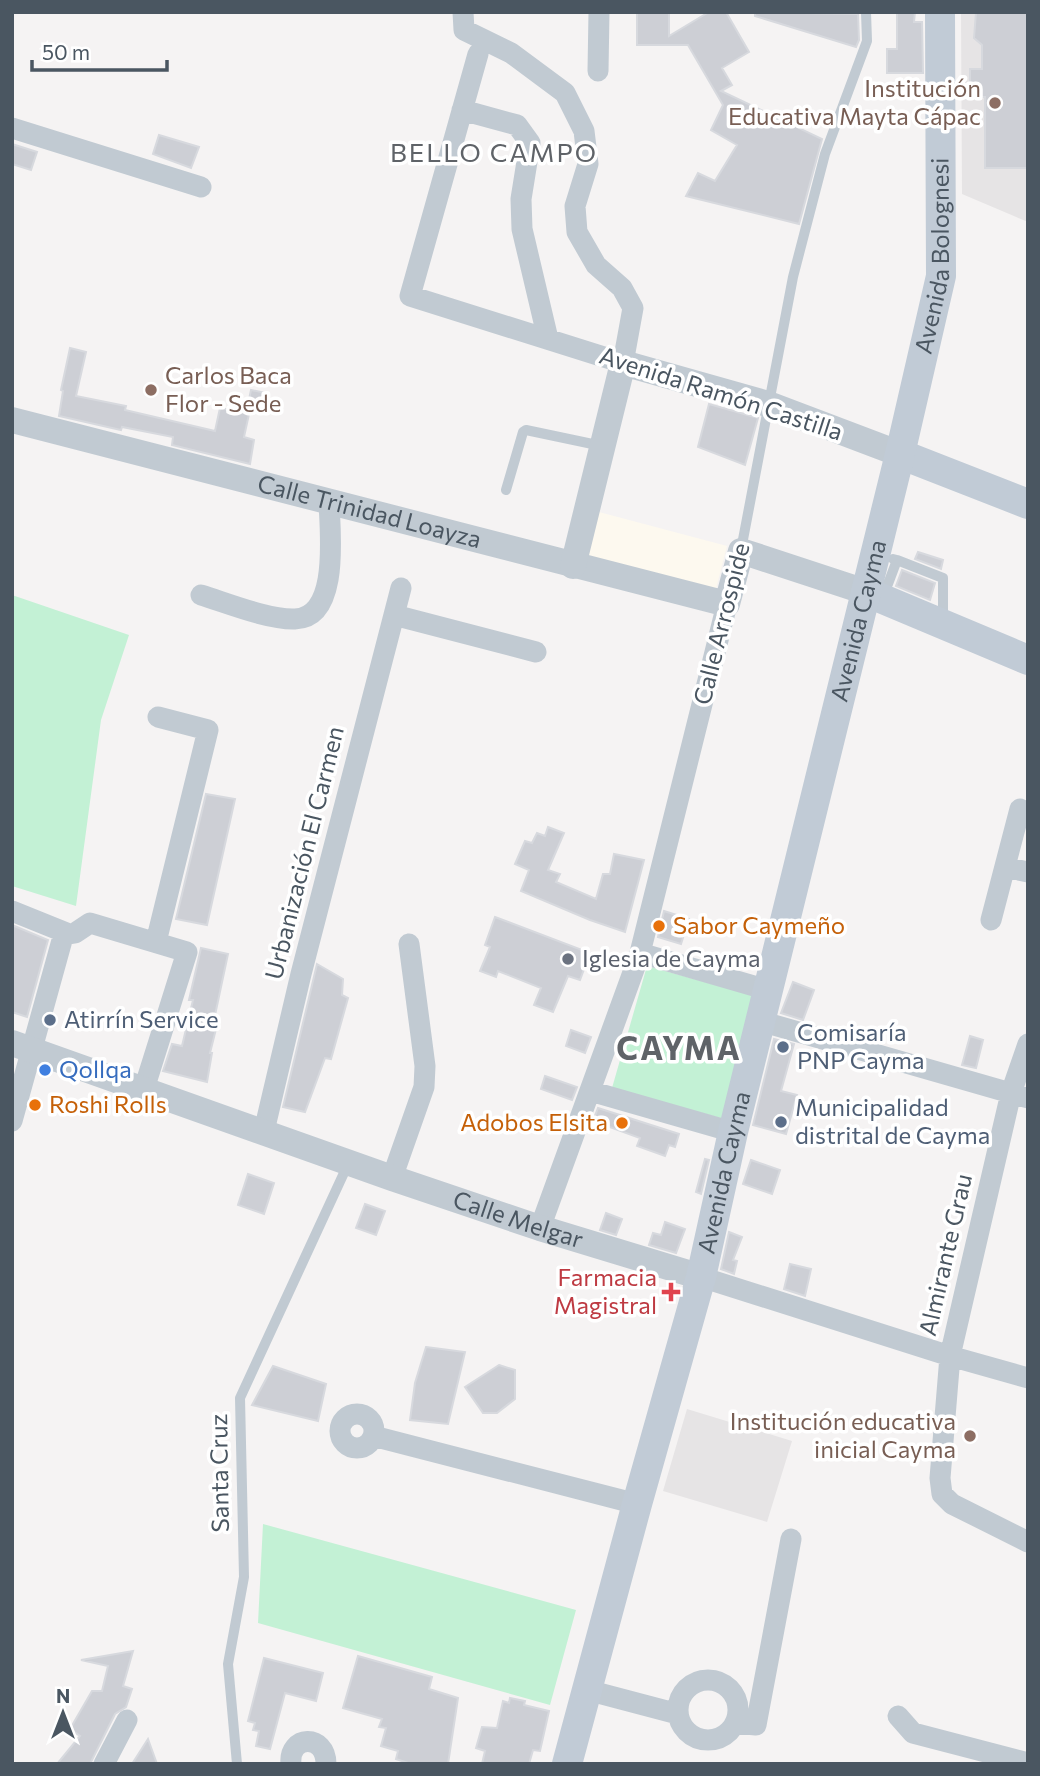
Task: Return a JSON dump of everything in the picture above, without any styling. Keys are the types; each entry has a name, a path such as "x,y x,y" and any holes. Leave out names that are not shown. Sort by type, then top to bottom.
{"main road":[{"name":"Avenida Bolognesi","path":"900,454 941,276 940,12"},
{"name":"Avenida Ramón Castilla","path":"900,454 1028,504"},
{"name":"Avenida Cayma","path":"568,1764 636,1504 701,1277 768,990 880,591 900,454"},
{"path":"880,591 1028,660"}],"street":[{"path":"463,12 464,30 511,53 565,93 584,131 588,164 575,206 577,232 596,265 622,288 633,308 623,363 573,566"},
{"path":"598,71 599,12"},
{"path":"478,54 462,110 517,125 530,143 521,199 522,229 548,339"},
{"name":"Avenida Ramón Castilla","path":"462,110 410,296 623,363 768,404 900,454"},
{"path":"12,128 201,187"},
{"name":"Calle Trinidad Loayza","path":"12,419 727,604"},
{"path":"201,595 259,612 295,619 307,617 318,610 332,565 329,502"},
{"path":"741,551 880,591"},
{"name":"Calle Arrospide","path":"540,1228 640,953 741,551"},
{"name":"Urbanización El Carmen","path":"264,1131 300,974 401,588"},
{"path":"394,615 536,652"},
{"path":"156,942 208,730 158,718"},
{"path":"991,920 1020,809"},
{"path":"1005,867 1028,872"},
{"path":"12,911 64,933 75,933 90,923 187,952 144,1089"},
{"path":"12,1121 23,1046 64,933"},
{"path":"392,1178 424,1087 425,1066 409,944"},
{"path":"640,953 768,990"},
{"path":"760,1021 1019,1095"},
{"name":"Almirante Grau","path":"1028,1044 1019,1095 950,1356 940,1478 942,1494 953,1504 1028,1542"},
{"name":"Calle Melgar","path":"23,1046 540,1228 1028,1378"},
{"path":"590,1091 733,1132"},
{"path":"373,1436 636,1504"},
{"path":"735,1723 756,1725 791,1539"},
{"path":"713,1680 722,1683 735,1696 738,1714 735,1723 722,1736 703,1739 686,1731 678,1714 678,1705 687,1688 694,1683 713,1680"},
{"path":"587,1690 678,1714"},
{"path":"898,1716 913,1733 1028,1763"},
{"path":"104,1764 127,1720"},
{"path":"291,1764 292,1751 300,1743 310,1741 319,1745 326,1753 327,1764"}],"lane":[{"name":"Calle Arrospide","path":"741,551 793,277 825,154 867,41 866,12"},
{"path":"506,490 523,432 526,430 602,446"},
{"path":"886,556 943,578 945,620"},
{"name":"Santa Cruz","path":"237,1764 228,1664 244,1577 240,1398 349,1162"}],"shaded area":[{"name":"Institución Educativa Mayta Cápac","path":"961,12 1028,12 1028,222 962,194"},
{"path":"599,512 727,546 715,593 585,560"},
{"path":"687,1409 792,1441 767,1522 663,1491"}],"green space":[{"path":"12,595 129,635 101,720 76,906 12,886"},
{"path":"647,966 759,997 724,1119 612,1088"},
{"path":"263,1524 576,1610 550,1705 258,1623"}],"building":[{"path":"637,12 669,12 669,36 709,12 726,12 749,52 722,68 732,85 721,91 822,139 799,224 686,196 698,173 715,181 737,145 711,130 723,105 688,45 637,45"},
{"path":"755,12 858,14 859,40 856,47 755,16"},
{"path":"897,12 915,12 914,22 922,22 923,73 887,73 887,49 897,49"},
{"path":"976,12 1028,12 1028,168 985,168 985,97 970,97 970,69 982,69 982,45 974,38"},
{"path":"159,135 199,147 191,168 153,154"},
{"path":"12,144 37,152 31,170 12,164"},
{"path":"70,348 86,352 76,396 126,406 125,410 215,431 220,408 249,414 244,437 254,440 250,464 172,445 173,437 122,427 121,430 59,416 61,390"},
{"path":"251,390 266,393 262,412 247,409"},
{"path":"709,404 758,418 745,465 698,447"},
{"path":"918,552 943,560 941,569 915,559"},
{"path":"902,570 935,583 930,600 896,586"},
{"path":"206,794 235,799 207,925 176,919"},
{"path":"548,827 564,833 548,870 560,874 556,882 596,899 603,874 610,874 614,854 644,860 625,932 521,891 529,870 515,864 525,841 532,843 537,833 545,836"},
{"path":"664,911 689,919 681,944 658,937"},
{"path":"495,917 590,953 580,980 568,976 553,1012 534,1005 541,988 498,971 496,977 480,971 490,947 485,945"},
{"path":"12,925 48,940 27,1017 12,1012"},
{"path":"201,948 228,954 214,1020 218,1021 210,1053 207,1082 163,1071 172,1044 182,1046"},
{"path":"317,964 343,979 342,995 348,998 331,1059 325,1058 305,1112 283,1107"},
{"path":"793,982 814,990 803,1020 781,1013"},
{"path":"571,1030 591,1037 585,1053 566,1046"},
{"path":"970,1036 983,1040 976,1068 962,1065"},
{"path":"774,1039 794,1044 781,1091 797,1095 786,1134 753,1125"},
{"path":"545,1076 577,1087 572,1100 541,1089"},
{"path":"598,1108 679,1134 675,1147 669,1145 665,1156 637,1146 640,1138 593,1121"},
{"path":"705,1159 709,1160 701,1194 696,1192"},
{"path":"751,1160 780,1170 772,1194 743,1184"},
{"path":"248,1174 274,1183 264,1214 238,1205"},
{"path":"365,1204 385,1211 376,1235 356,1228"},
{"path":"606,1213 622,1219 616,1235 600,1230"},
{"path":"665,1222 685,1229 676,1253 649,1245 653,1233 661,1235"},
{"path":"729,1232 742,1237 733,1260 737,1261 734,1274 721,1269"},
{"path":"790,1264 811,1269 805,1296 784,1289"},
{"path":"426,1347 465,1352 448,1424 410,1420 415,1383"},
{"path":"499,1365 515,1370 515,1399 497,1413 483,1413 465,1387"},
{"path":"273,1366 326,1384 318,1421 252,1405"},
{"path":"133,1651 123,1686 132,1689 126,1707 115,1714 91,1762 57,1764 80,1736 70,1729 92,1691 102,1691 108,1666 81,1660"},
{"path":"358,1656 432,1677 429,1689 458,1698 448,1764 411,1764 396,1759 398,1751 381,1746 386,1728 379,1727 382,1719 343,1708"},
{"path":"264,1658 323,1673 316,1701 285,1693 270,1749 256,1746 259,1731 253,1730 255,1723 248,1721"},
{"path":"510,1698 525,1701 524,1705 549,1711 540,1751 533,1750 529,1764 482,1764 485,1751 476,1748 482,1727 497,1728 503,1701 509,1703"},
{"path":"148,1739 157,1764 132,1764"}],"place":[{"name":"Institución Educativa Mayta Cápac","path":"995,103"},
{"name":"Carlos Baca Flor - Sede","path":"151,390"},
{"name":"Sabor Caymeño","path":"659,926"},
{"name":"Iglesia de Cayma","path":"568,959"},
{"name":"Atirrín Service","path":"50,1020"},
{"name":"Comisaría PNP Cayma","path":"783,1047"},
{"name":"Qollqa","path":"45,1070"},
{"name":"Roshi Rolls","path":"35,1105"},
{"name":"Municipalidad distrital de Cayma","path":"781,1122"},
{"name":"Adobos Elsita","path":"622,1123"},
{"name":"Farmacia Magistral","path":"671,1292"},
{"name":"Institución educativa inicial Cayma","path":"970,1436"}],"district":[{"name":"BELLO CAMPO","path":"494,153"},
{"name":"CAYMA","path":"679,1049"}]}
